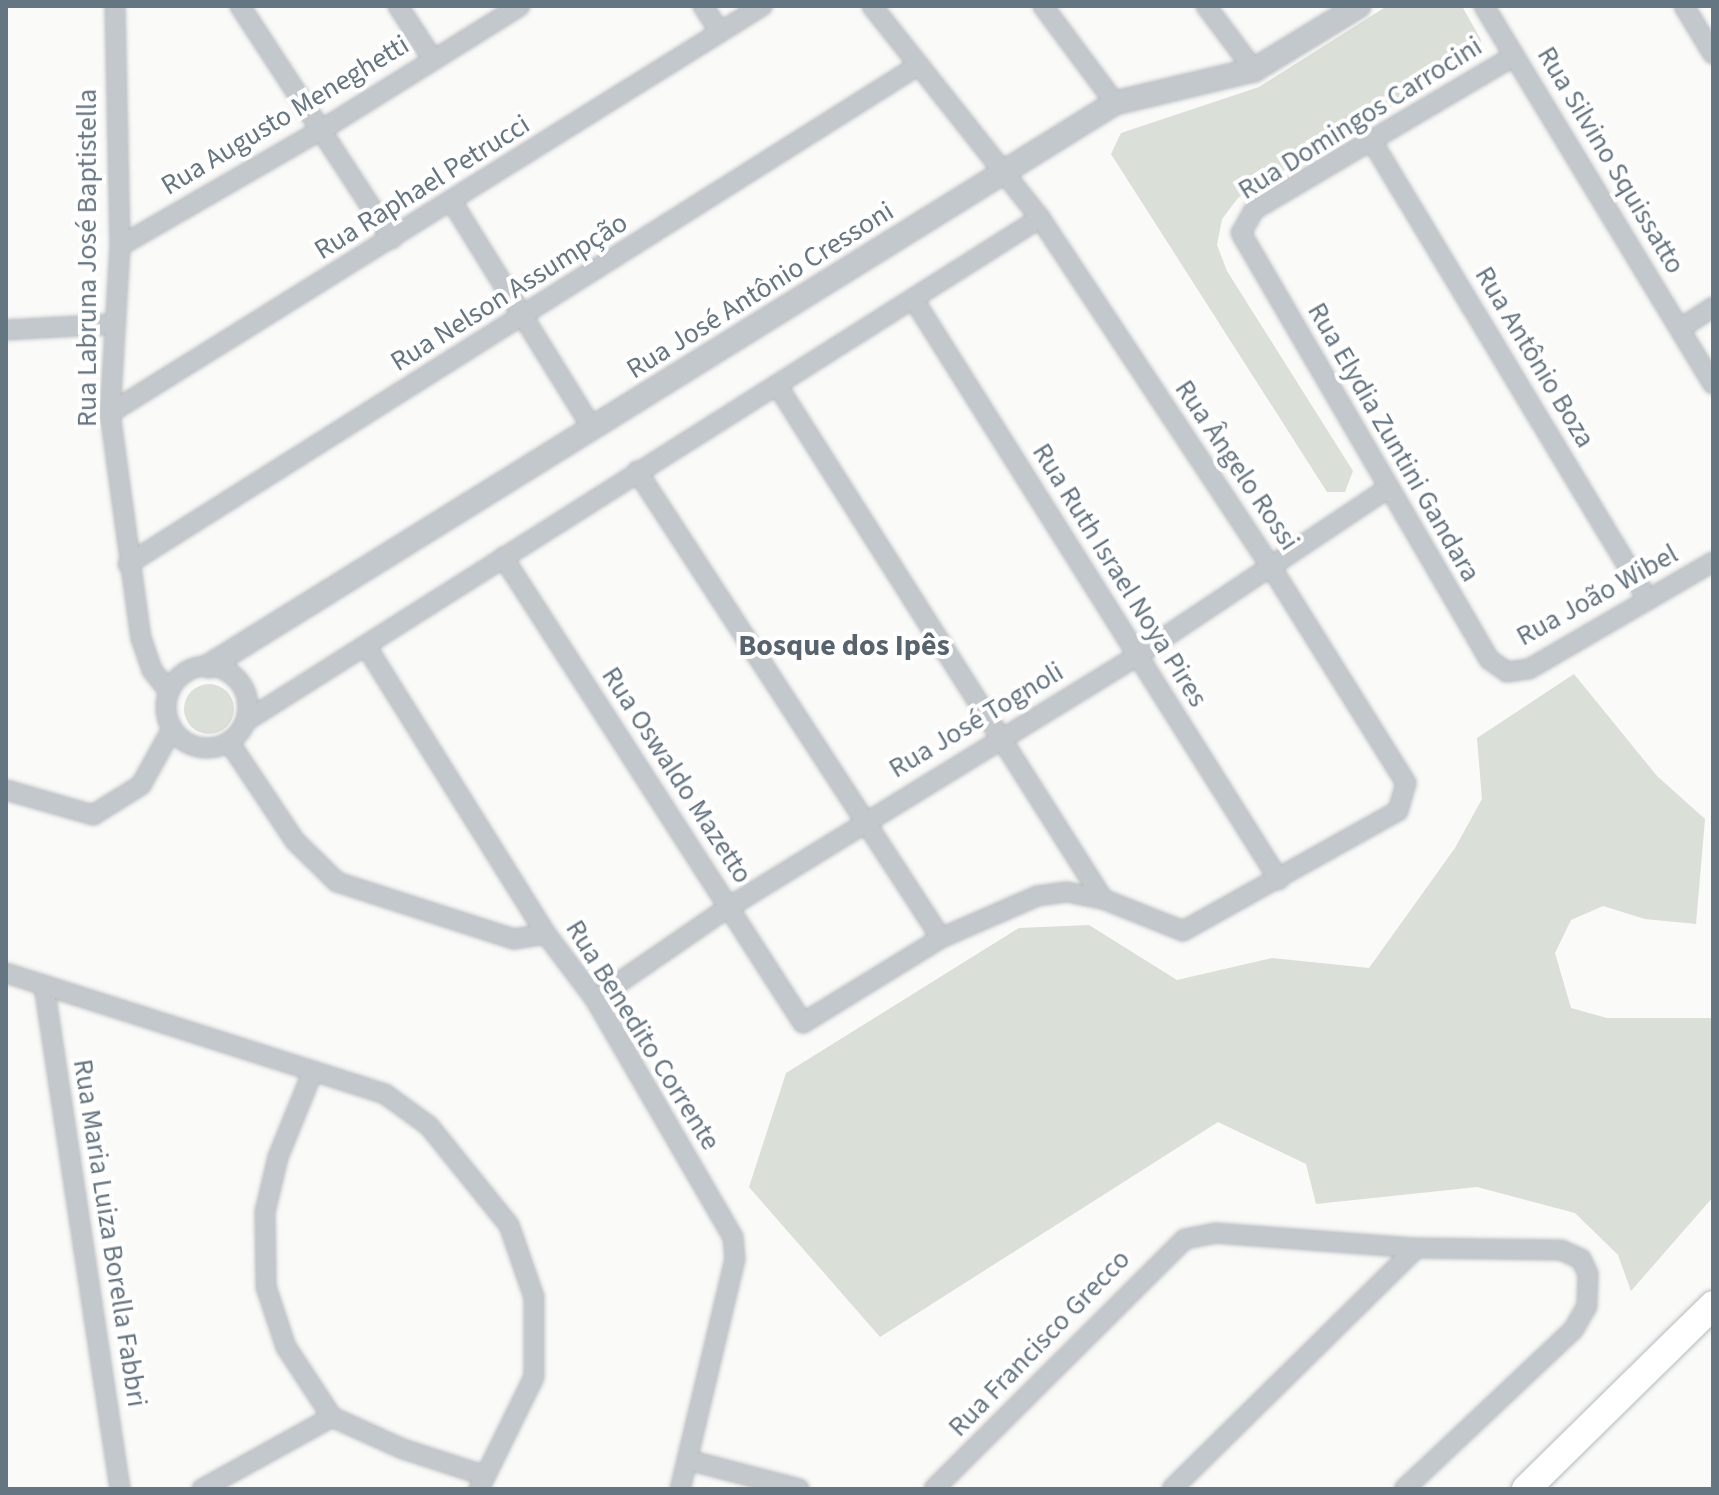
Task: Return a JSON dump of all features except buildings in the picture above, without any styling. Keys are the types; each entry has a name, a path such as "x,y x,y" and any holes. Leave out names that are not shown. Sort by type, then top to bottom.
{"main road":[{"path":"1526,1489 1713,1305"}],"street":[{"name":"Rua Labruna José Baptistella","path":"115,6 120,246 110,413 128,564 145,655 169,692"},
{"path":"240,6 392,239"},
{"path":"398,6 432,58"},
{"name":"Rua Augusto Meneghetti","path":"120,246 323,129 432,58 520,6"},
{"path":"703,6 720,32"},
{"name":"Rua Raphael Petrucci","path":"110,413 762,6"},
{"name":"Rua Ângelo Rossi","path":"872,6 1040,218 1271,567 1406,783 1406,795 1398,811 1279,880"},
{"path":"1206,6 1254,70"},
{"name":"Rua José Antônio Cressoni","path":"209,666 1115,103 1254,70 1359,6"},
{"name":"Rua Silvino Squissatto","path":"1484,6 1713,384"},
{"path":"1684,6 1713,54"},
{"path":"1050,8 1115,103"},
{"name":"Rua Domingos Carrocini","path":"1241,233 1254,210 1373,143 1514,56"},
{"name":"Rua Nelson Assumpção","path":"128,564 919,65"},
{"name":"Rua Antônio Boza","path":"1373,143 1648,600"},
{"path":"452,202 521,318 593,429"},
{"path":"172,729 192,745 229,742 246,721 1040,218"},
{"name":"Rua Elydia Zuntini Gandara","path":"1241,233 1387,489 1490,660 1507,672"},
{"name":"Rua Ruth Israel Noya Pires","path":"914,300 1279,880"},
{"path":"1681,328 1713,307"},
{"path":"6,330 114,324"},
{"path":"777,385 1103,899"},
{"path":"637,471 941,938 1037,896 1067,892 1103,899 1183,931 1279,880"},
{"name":"Rua José Tognoli","path":"595,999 729,907 1138,655 1387,489"},
{"name":"Rua Oswaldo Mazetto","path":"503,557 803,1023 941,938"},
{"name":"Rua João Wibel","path":"1507,672 1529,669 1713,562"},
{"name":"Rua Benedito Corrente","path":"366,646 546,934 595,999 733,1237 735,1259 680,1489"},
{"path":"6,790 93,815 141,785 172,729 169,692 185,673 209,666 233,675 241,684 246,721"},
{"path":"229,742 295,841 337,882 514,939 546,934"},
{"path":"6,973 44,985 385,1094 429,1126 509,1225 534,1297 534,1377 515,1424 481,1482 332,1417 286,1347 266,1287 265,1212 278,1157 313,1071"},
{"name":"Rua Maria Luiza Borella Fabbri","path":"44,985 120,1489"},
{"name":"Rua Francisco Grecco","path":"934,1489 1185,1239 1215,1233 1416,1248"},
{"path":"1172,1489 1416,1248 1561,1250 1581,1259 1588,1274 1587,1306 1573,1330 1404,1489"},
{"path":"202,1489 332,1417"},
{"path":"688,1460 799,1489"}],"shaded area":[{"path":"1387,6 1462,6 1481,40 1478,55 1238,198 1222,219 1217,245 1227,271 1353,471 1345,492 1327,492 1111,154 1121,133 1259,87"},
{"path":"1574,674 1657,776 1705,819 1696,924 1645,919 1603,906 1571,920 1555,953 1571,1008 1607,1018 1713,1018 1713,1197 1631,1291 1618,1255 1575,1213 1477,1187 1316,1204 1306,1164 1218,1122 880,1337 749,1187 786,1073 1019,928 1089,925 1177,980 1272,958 1369,968 1455,848 1482,799 1477,738"},
{"path":"209,684 227,691 234,709 227,727 209,734 191,727 184,709 191,691"}],"district":[{"name":"Bosque dos Ipês","path":"844,646"}]}
